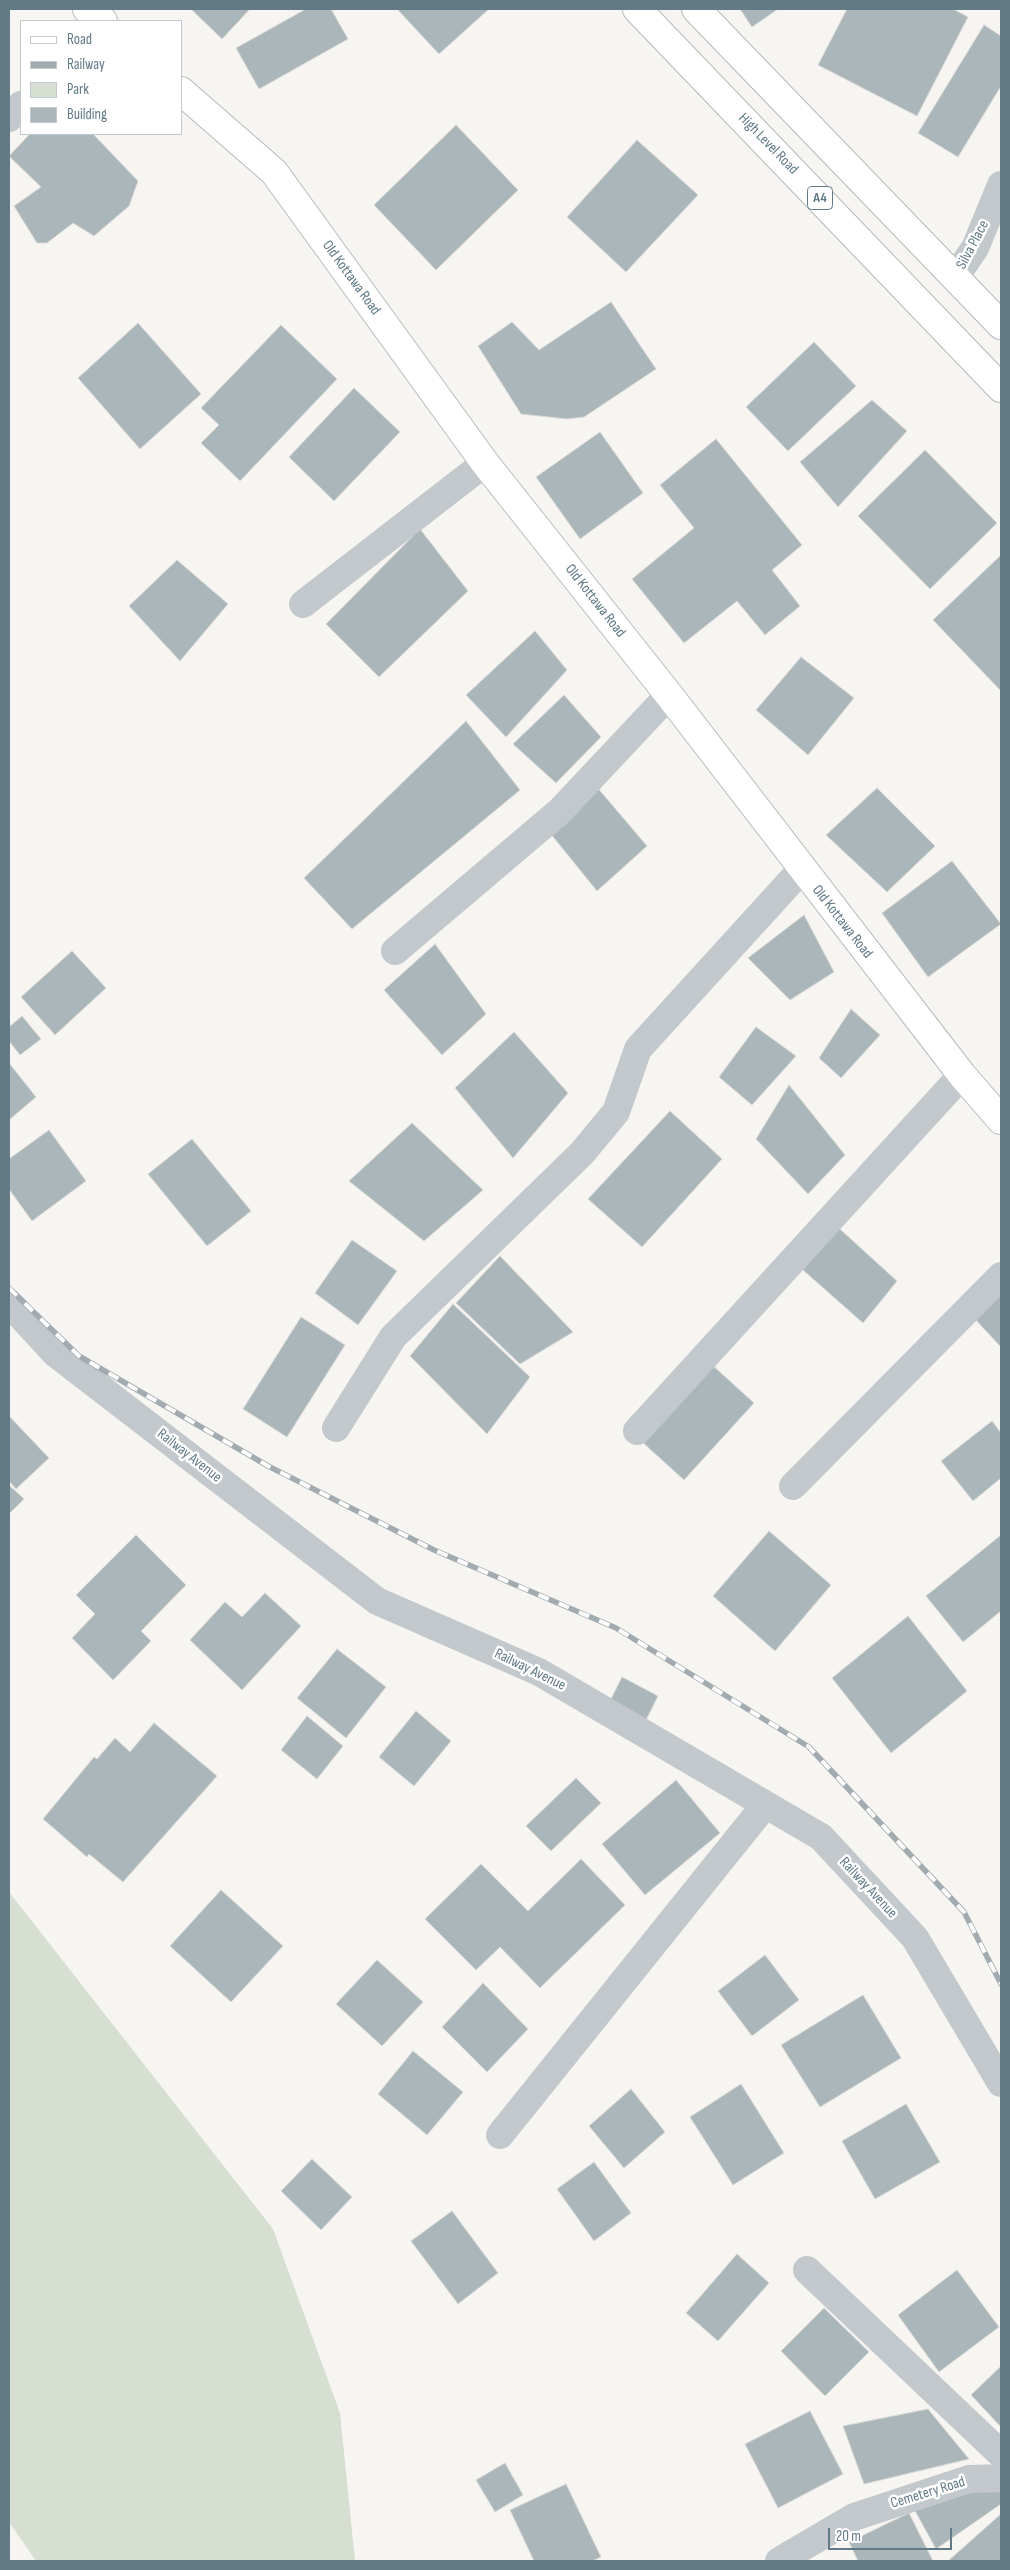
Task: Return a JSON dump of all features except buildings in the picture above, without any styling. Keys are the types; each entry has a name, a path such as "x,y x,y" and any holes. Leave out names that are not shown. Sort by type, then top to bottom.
{"main road":[{"name":"High Level Road","path":"636,9 1001,388"},
{"path":"696,9 1001,325"},
{"name":"Old Kottawa Road","path":"182,92 274,172 485,463 669,695 962,1075 1001,1120"}],"street":[{"path":"9,118 20,106"},
{"name":"Silva Place","path":"955,277 975,248 1001,186"},
{"path":"303,604 485,463"},
{"path":"395,951 560,811 669,695"},
{"path":"336,1428 393,1337 582,1153 616,1112 638,1048 802,869"},
{"path":"637,1431 962,1075"},
{"path":"793,1486 1001,1276"},
{"name":"Railway Avenue","path":"9,1303 56,1354 377,1601 540,1672 821,1837 915,1938 1001,2082"},
{"path":"500,2135 765,1805"},
{"path":"807,2270 1001,2454"},
{"name":"Cemetery Road","path":"779,2561 854,2517 969,2479 1001,2478"}],"green space":[{"path":"9,1892 273,2229 340,2413 355,2561 36,2561 9,2522"}],"railway":[{"path":"9,1288 79,1356 268,1466 434,1550 616,1628 809,1747 964,1912 1001,1984"}]}
